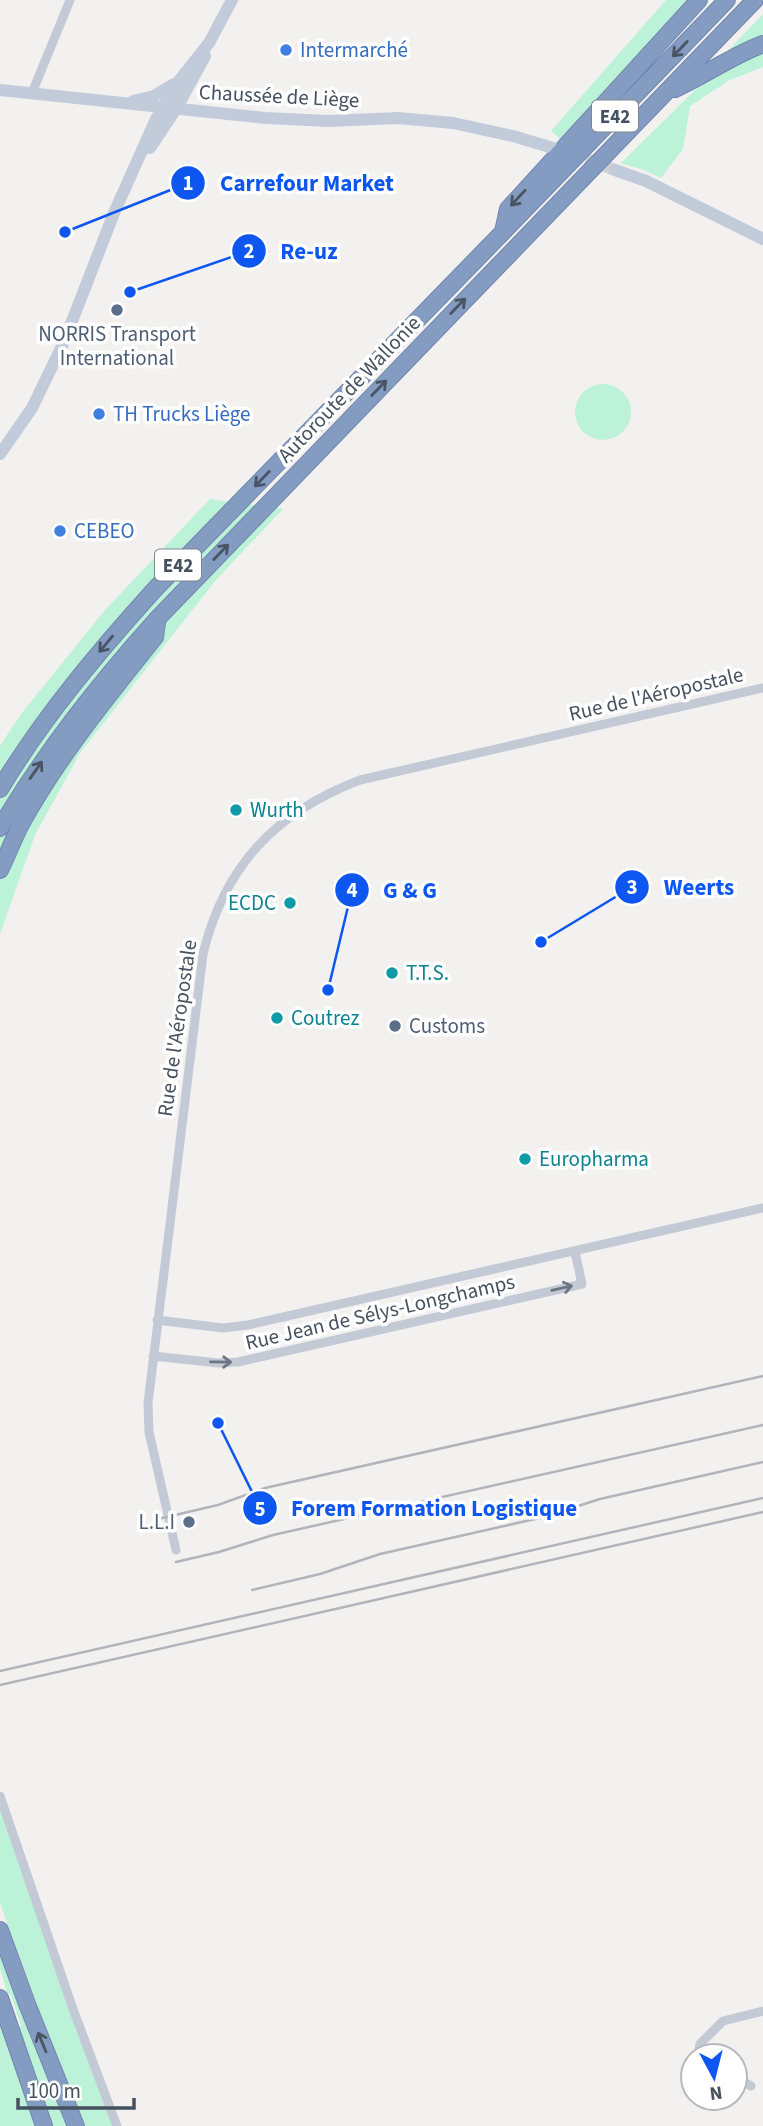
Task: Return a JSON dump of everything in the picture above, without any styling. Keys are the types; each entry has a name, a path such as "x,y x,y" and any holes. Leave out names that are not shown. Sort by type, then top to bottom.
{"highway":[{"path":"503,232 508,209 699,0"},
{"name":"Autoroute de Wallonie","path":"0,789 63,697 132,615 727,0"},
{"name":"Autoroute de Wallonie","path":"0,828 25,786 79,709 157,619 755,0"},
{"path":"704,53 720,48 763,5"},
{"path":"664,94 763,44"},
{"path":"0,870 20,827 55,769 96,711 155,637 157,619"},
{"path":"0,1930 76,2126"},
{"path":"0,1998 44,2126"}],"main road":[{"path":"128,180 169,108 178,82 209,43 232,0"},
{"path":"205,112 192,97 191,87 209,43"},
{"path":"0,454 32,408 64,342 110,222 150,132 194,79"},
{"path":"120,103 154,96 178,82"},
{"name":"Chaussée de Liège","path":"0,90 303,120 398,118 453,123 553,148"},
{"path":"120,103 145,116 149,121 150,132"},
{"path":"615,170 646,181 763,239"}],"street":[{"path":"32,93 70,0"},
{"name":"Rue de l'Aéropostale","path":"176,1550 147,1417 203,954 221,899 239,869 278,825 307,804 360,780 763,688"},
{"name":"Rue Jean de Sélys-Longchamps","path":"157,1320 223,1328 248,1325 763,1208"},
{"name":"Rue Jean de Sélys-Longchamps","path":"153,1356 218,1363 238,1362 582,1284 575,1252"},
{"path":"0,1796 73,2010 117,2126"},
{"path":"701,2042 723,2021 763,2011"}],"green space":[{"path":"666,0 690,0 562,141 551,131"},
{"path":"763,14 763,41 716,63"},
{"path":"763,52 763,67 730,80 690,106 683,149 661,178 621,163 701,84 724,69"},
{"path":"597,384 609,384 619,388 627,396 631,412 627,428 619,436 609,440 597,440 587,436 579,428 575,418 575,406 579,396 587,388"},
{"path":"210,499 283,509 215,581 80,753 35,835 0,934 0,746 21,714 105,610"},
{"path":"0,1803 115,2126 86,2126 38,2009 0,1903"},
{"path":"0,1950 70,2126 52,2126 18,2028 21,2026 11,1995 7,1993 0,1969"},
{"path":"0,2016 37,2126 0,2126"}],"tunnel":[{"path":"569,153 615,170"}],"railway":[{"path":"158,1519 218,1505 265,1488 763,1376"},
{"path":"176,1562 273,1535 763,1425"},
{"path":"252,1590 320,1574 380,1554 544,1517 600,1499 763,1462"},
{"path":"0,1671 763,1498"},
{"path":"0,1685 763,1512"}],"place":[{"name":"Intermarché","path":"286,50"},
{"name":"Carrefour Market","path":"65,232"},
{"name":"Re-uz","path":"130,292"},
{"name":"NORRIS Transport International","path":"117,310"},
{"name":"TH Trucks Liège","path":"99,414"},
{"name":"CEBEO","path":"60,531"},
{"name":"Wurth","path":"236,810"},
{"name":"ECDC","path":"290,903"},
{"name":"Weerts","path":"541,942"},
{"name":"T.T.S.","path":"392,973"},
{"name":"G & G","path":"328,990"},
{"name":"Coutrez","path":"277,1018"},
{"name":"Customs","path":"395,1026"},
{"name":"Europharma","path":"525,1159"},
{"name":"Forem Formation Logistique","path":"218,1423"},
{"name":"L.L.I","path":"189,1522"}]}
